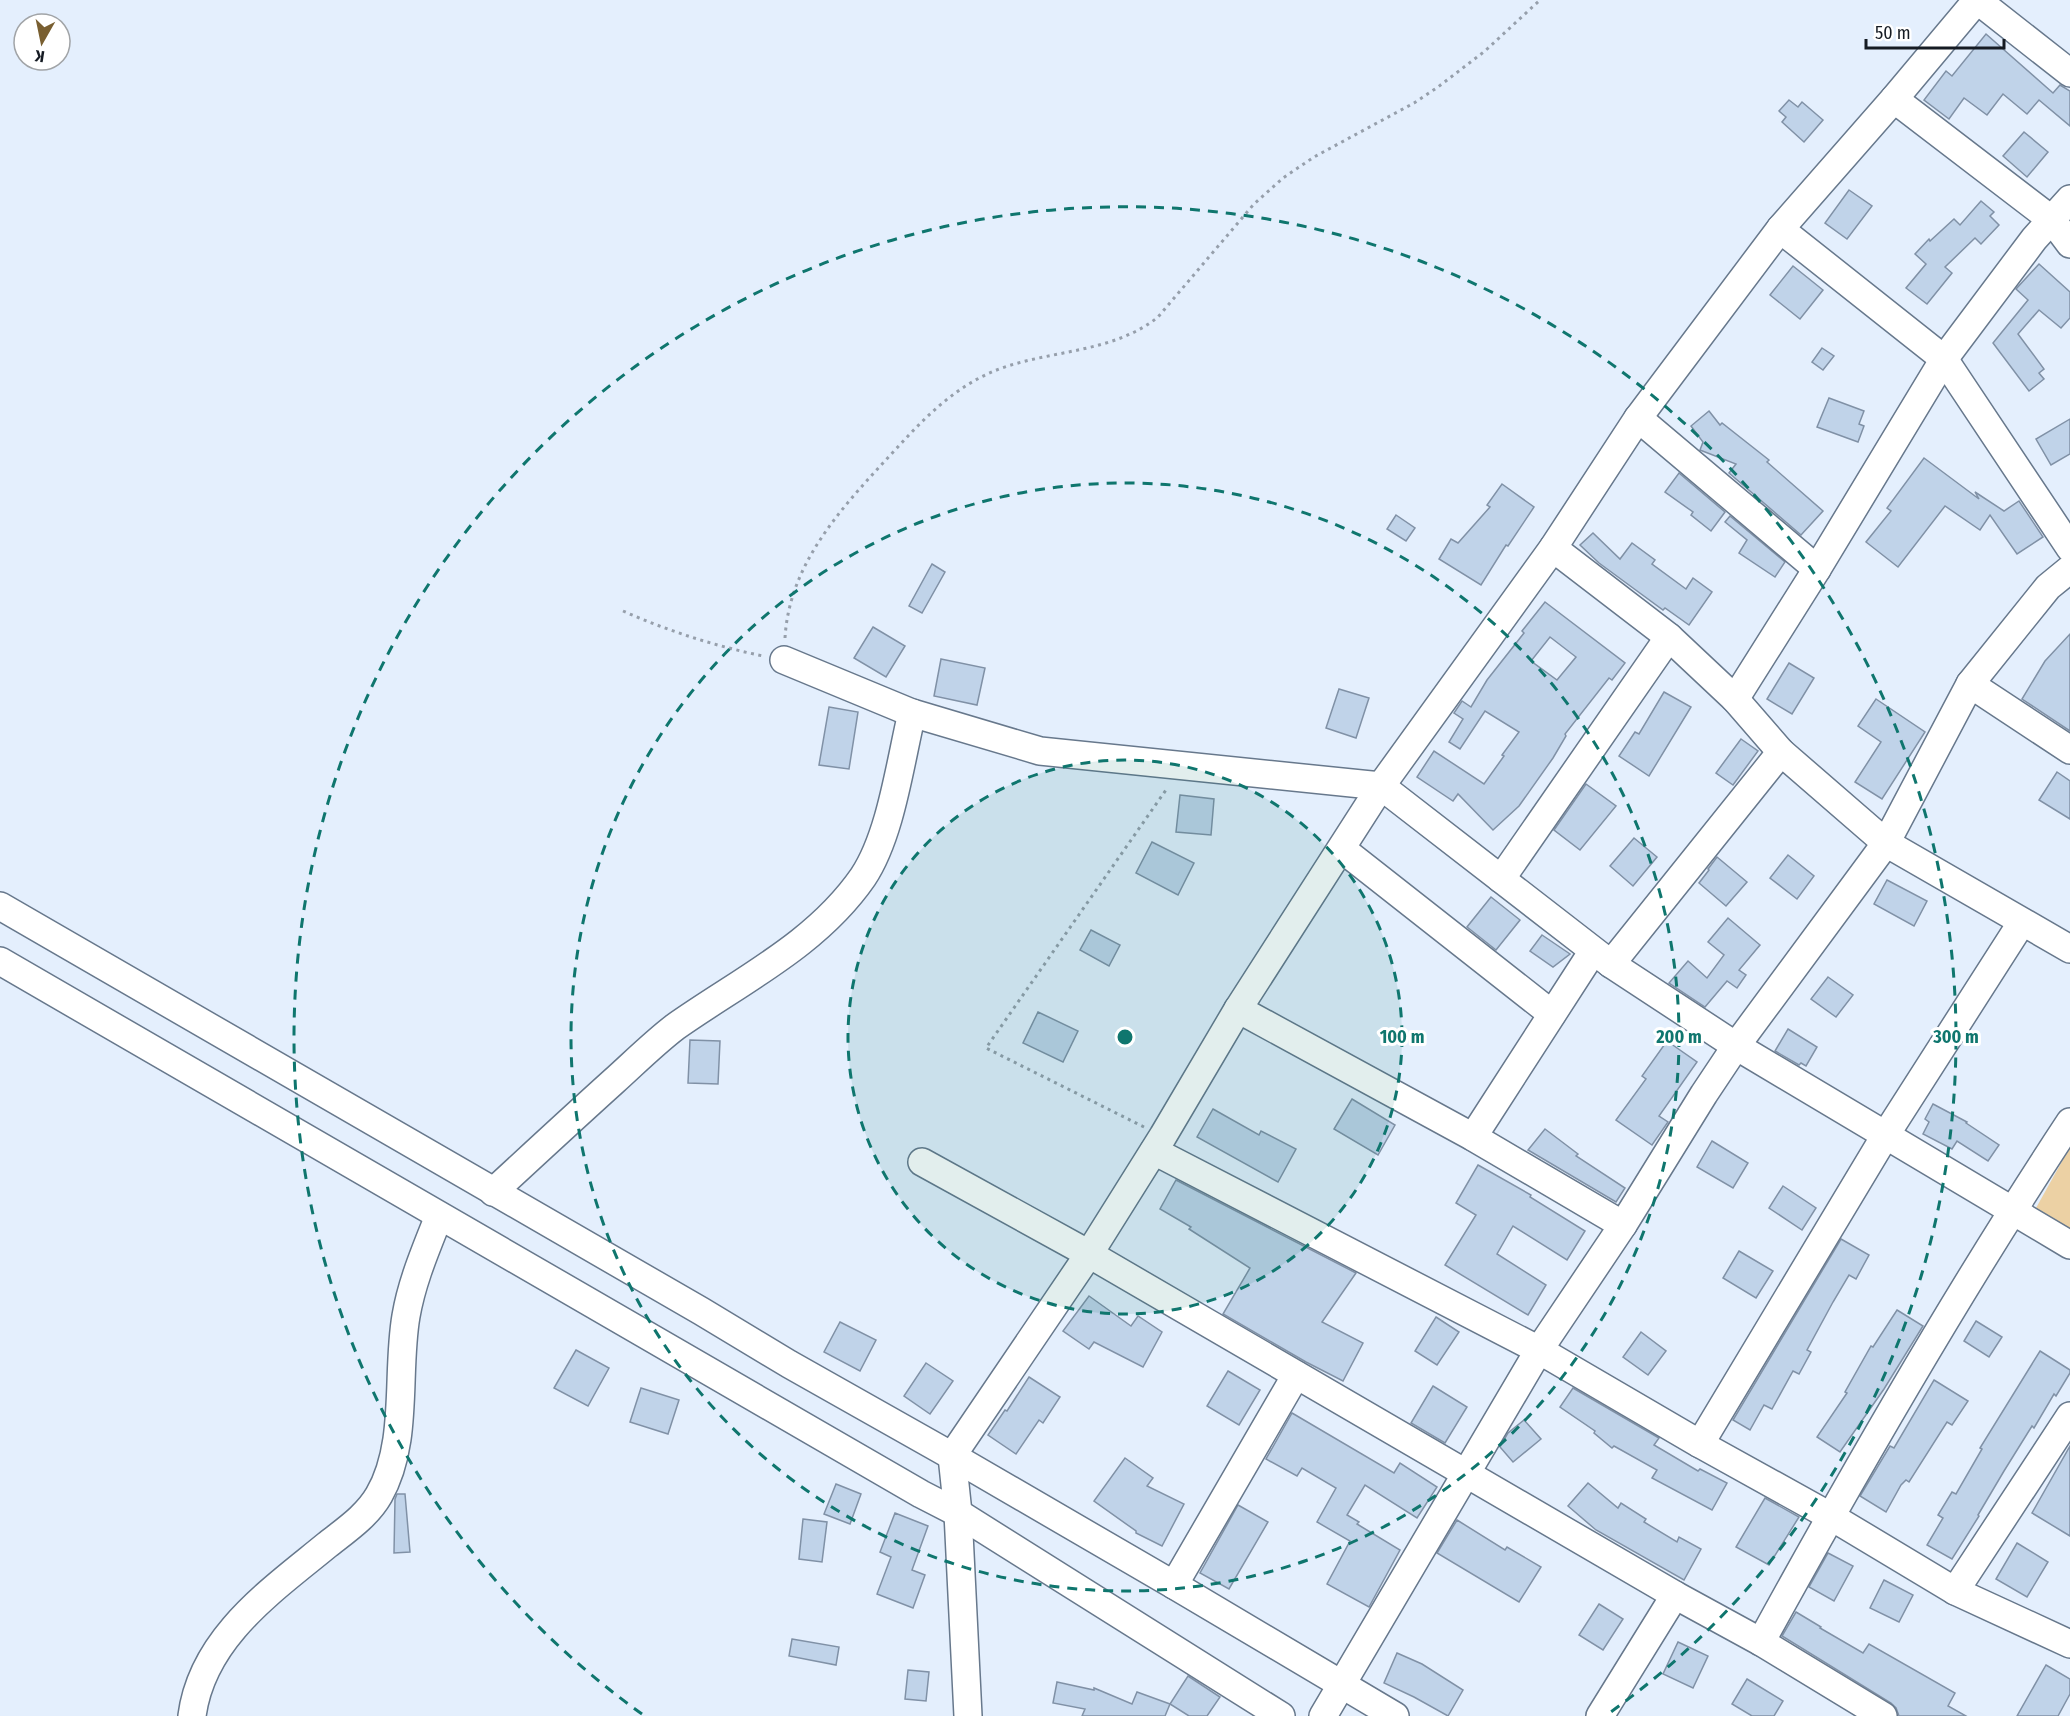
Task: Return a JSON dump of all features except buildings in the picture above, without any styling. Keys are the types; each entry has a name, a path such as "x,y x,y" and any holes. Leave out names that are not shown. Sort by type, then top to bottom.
{"street":[{"path":"968,1716 958,1513 952,1456 1089,1254 1238,1009 1381,786 1552,548 1638,418 1780,230 1977,0 2070,73"},
{"path":"1894,99 2052,220 2070,244"},
{"path":"1735,699 1818,569 1944,359 2034,239 2070,199"},
{"path":"1780,230 1944,359 2070,548"},
{"path":"1638,418 1818,569"},
{"path":"1552,548 1669,637 1735,699 1781,752 1886,843 2070,949"},
{"path":"1323,1716 1539,1350 1623,1225 1704,1094 1736,1046 1886,843 1970,684 2048,587 2070,569"},
{"path":"1501,879 1669,637"},
{"path":"784,660 912,713 1040,751 1381,786 1602,958 1736,1046 2070,1245"},
{"path":"1970,684 2070,750"},
{"path":"493,1192 674,1028 781,957 803,940 846,898 862,878 884,834 912,713"},
{"path":"1473,1137 1552,1014 1781,752"},
{"path":"1342,849 1552,1014"},
{"path":"0,906 789,1364 952,1456 1395,1716"},
{"path":"1700,1444 1886,1136 2022,922"},
{"path":"0,961 921,1494 958,1513 1276,1715"},
{"path":"1238,1009 1473,1137 1623,1225"},
{"path":"1761,1642 1830,1516 2012,1209 2070,1122"},
{"path":"1158,1144 1539,1350 1700,1444 1830,1516 1955,1591 2070,1644"},
{"path":"922,1162 1089,1254 1675,1595 1761,1642 1883,1716"},
{"path":"192,1716 202,1675 229,1634 245,1615 282,1580 363,1515 379,1495 390,1470 397,1444 402,1346 410,1294 439,1216"},
{"path":"1174,1586 1296,1375"},
{"path":"1955,1591 2070,1416"},
{"path":"1600,1716 1675,1595"}],"path":[{"path":"623,611 720,647 784,660 785,627 797,581 819,540 847,503 931,411 964,386 1008,366 1124,338 1148,325 1158,317 1254,204 1283,178 1314,157 1414,103 1438,87 1485,51 1540,0"},
{"path":"1158,1144 986,1048 1183,766"}],"shaded area":[{"path":"2070,1147 2070,1229 2036,1208"}]}
